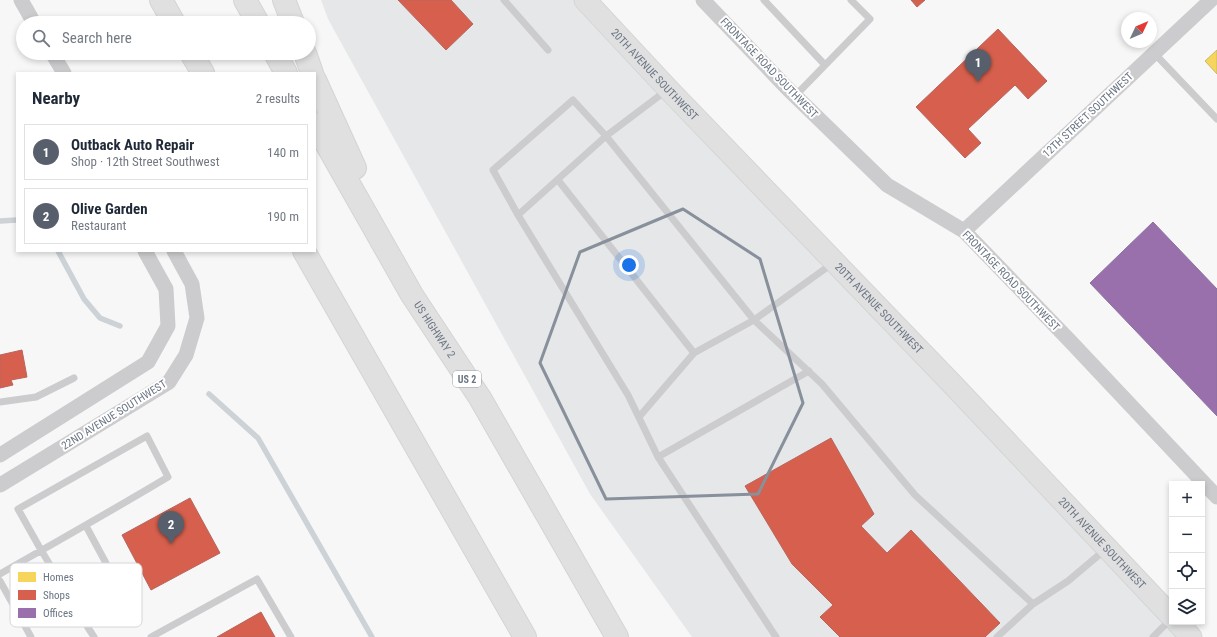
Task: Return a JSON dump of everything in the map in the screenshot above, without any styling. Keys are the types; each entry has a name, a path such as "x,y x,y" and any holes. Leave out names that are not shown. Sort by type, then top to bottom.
{"highway":[{"path":"161,0 170,16"},
{"path":"245,0 254,16"},
{"path":"284,0 290,16"},
{"path":"195,60 201,72"},
{"path":"279,60 285,72"},
{"path":"307,60 312,72"},
{"path":"316,82 412,295"},
{"name":"US HIGHWAY 2","path":"316,126 412,295 480,398 617,637"},
{"path":"305,252 525,637"}],"street":[{"path":"20,0 30,16"},
{"name":"20TH AVENUE SOUTHWEST","path":"585,0 668,89 835,262 1169,614"},
{"name":"FRONTAGE ROAD SOUTHWEST","path":"703,0 795,96 887,186 964,231 1217,497"},
{"name":"12TH STREET SOUTHWEST","path":"964,231 1211,0"},
{"path":"56,60 63,72"},
{"path":"0,454 148,362 168,326 166,289 146,252"},
{"name":"22ND AVENUE SOUTHWEST","path":"0,485 169,382 186,355 197,318 192,284 175,252"},
{"path":"1180,625 1191,637"}],"lane":[{"path":"504,0 548,50"},
{"path":"764,0 825,65"},
{"path":"795,96 870,19 851,0"},
{"path":"1154,53 1217,118"},
{"path":"518,215 606,136 668,89"},
{"path":"776,637 658,458 628,395 518,215 493,170 573,100 606,136 754,320 822,384 915,495 1033,604"},
{"path":"558,180 694,353"},
{"path":"639,417 694,353 754,320 835,262"},
{"path":"658,458 809,371"},
{"path":"0,402 36,396 74,378"},
{"path":"19,563 41,550 86,526 168,477 147,436 18,510 41,550 49,563"},
{"path":"86,526 106,563"},
{"path":"997,637 1033,604 1068,581 1108,548"},
{"path":"0,574 10,568"},
{"path":"151,637 257,579 291,637"},
{"path":"0,581 10,599"},
{"path":"1153,637 1169,620"},
{"path":"25,627 31,637"},
{"path":"88,627 94,637"}],"highlighted area":[{"path":"683,209 760,259 803,403 758,494 606,499 540,363 580,252"}],"shaded area":[{"path":"321,0 579,0 1169,619 1169,625 1175,625 1186,637 692,637 590,494 328,19"}],"building: Homes":[{"path":"1217,50 1217,74 1205,61"}],"building: Shops":[{"path":"398,0 451,0 473,24 446,50"},
{"path":"911,0 925,0 917,7"},
{"path":"998,29 1047,81 1028,99 1015,85 968,129 981,143 965,158 916,107"},
{"path":"22,350 27,377 11,380 13,385 0,388 0,355"},
{"path":"831,438 874,514 861,526 887,553 911,530 1000,623 985,637 840,637 820,617 833,605 792,564 745,486"},
{"path":"190,498 220,553 151,590 142,573 142,563 137,563 122,535"},
{"path":"261,612 275,637 217,637"}],"building: Offices":[{"path":"1153,222 1217,289 1217,416 1090,283"}],"waterway":[{"path":"0,221 16,220"},
{"path":"59,252 84,299 100,318 120,326"},
{"path":"209,394 258,438 372,637"}],"place":[{"name":"Outback Auto Repair","path":"978,82"},
{"name":"Olive Garden","path":"171,544"}]}
